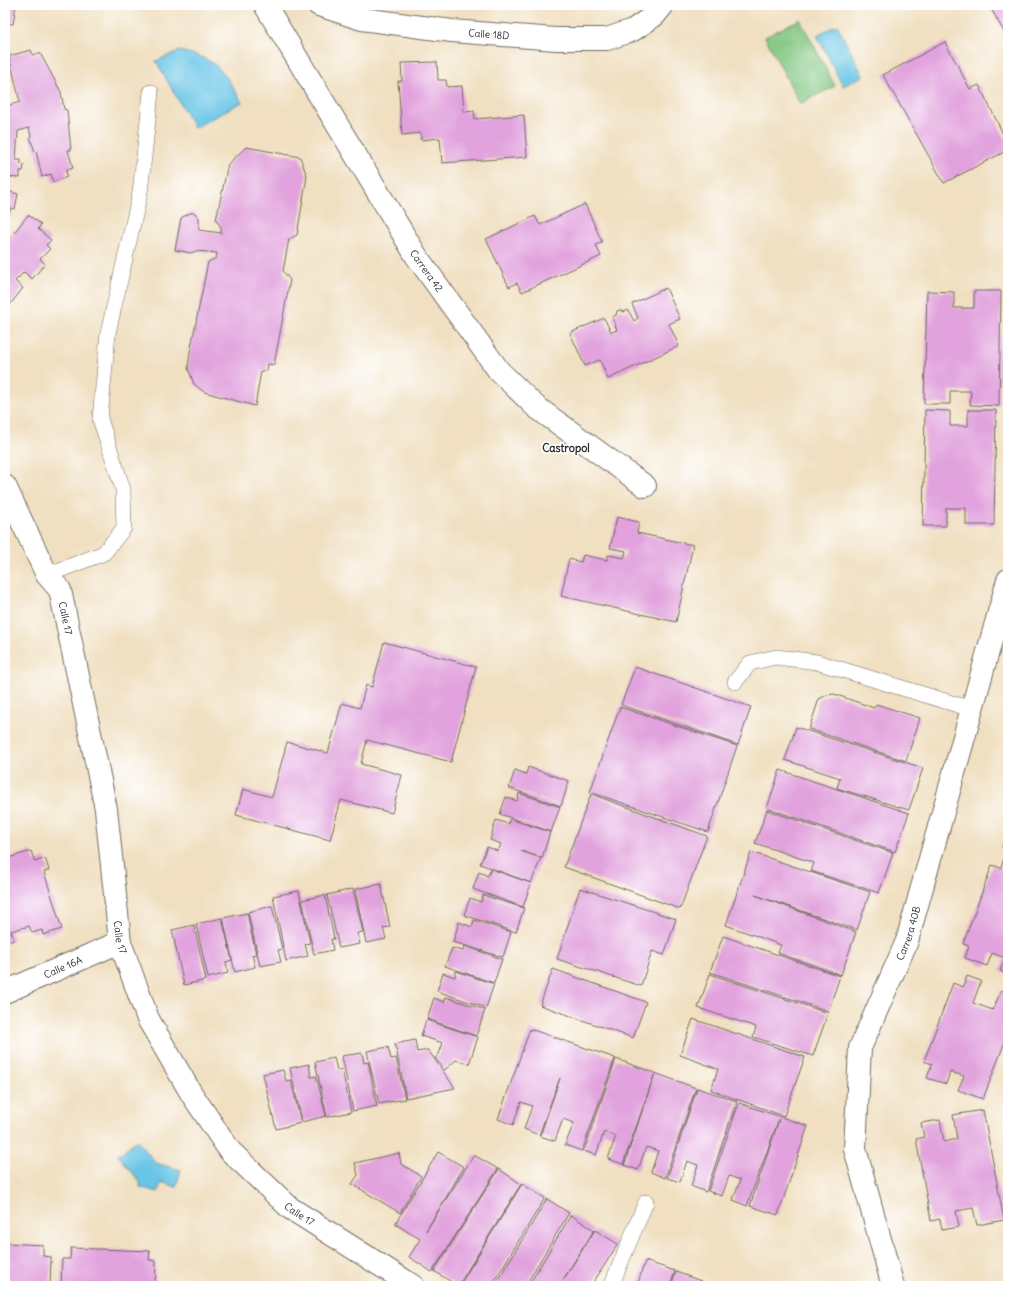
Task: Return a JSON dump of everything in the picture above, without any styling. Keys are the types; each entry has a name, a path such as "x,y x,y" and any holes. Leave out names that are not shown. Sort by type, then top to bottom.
{"street":[{"name":"Carrera 42","path":"265,5 417,258 499,371 536,407 645,486"},
{"name":"Calle 18D","path":"318,5 362,19 452,31 556,39 607,39 633,30 659,10"},
{"name":"Calle 17","path":"5,486 47,574 60,590 106,809 120,942 148,1018 191,1093 230,1151 290,1208 413,1286"},
{"name":"Carrera 40B","path":"893,1286 854,1149 860,1048 907,941 1008,580"},
{"name":"Calle 16A","path":"5,992 120,942"}],"lane":[{"path":"47,574 104,553 124,528 123,489 100,419 108,333 140,193 151,92"},
{"path":"735,682 750,663 776,657 817,662 971,709"},
{"path":"611,1286 646,1202"}],"green space":[{"path":"800,19 835,86 800,104 765,37"}],"water":[{"path":"837,25 863,76 843,86 817,35"},
{"path":"179,51 192,54 211,62 224,74 242,102 194,128 156,61"},
{"path":"137,1140 156,1163 181,1170 176,1187 161,1182 158,1192 140,1187 140,1182 118,1155"}],"building":[{"path":"5,5 16,5 13,24 5,23"},
{"path":"989,5 1008,5 1008,39"},
{"path":"945,42 970,89 979,85 1008,144 1008,150 944,183 883,75"},
{"path":"31,50 33,55 40,53 61,92 64,109 67,110 71,150 68,150 73,168 66,170 67,177 53,182 51,174 42,177 36,151 35,152 30,137 29,128 18,131 16,160 21,160 21,164 24,165 23,171 20,171 20,178 5,177 5,98 10,105 20,102 9,56"},
{"path":"437,62 438,80 446,80 447,87 462,86 464,112 474,111 475,119 524,115 527,157 442,163 440,138 421,140 421,133 402,135 398,81 402,81 401,63"},
{"path":"246,147 300,157 307,176 297,235 289,239 283,271 290,280 274,365 268,364 267,371 261,371 255,406 204,392 194,384 188,368 190,352 208,262 216,258 217,253 196,251 191,253 175,250 181,218 190,213 195,213 199,218 199,230 221,233 221,227 216,220 228,164"},
{"path":"5,190 18,194 15,209 11,208 9,214 5,213"},
{"path":"585,204 602,242 596,245 601,256 522,292 517,283 509,287 486,239 535,216 540,225"},
{"path":"28,215 41,224 38,229 51,240 46,245 50,249 40,259 45,264 32,279 24,272 15,281 23,288 9,306 5,303 5,244"},
{"path":"666,288 680,319 669,324 679,346 608,379 600,360 585,366 570,333 604,318 611,332 617,330 612,317 616,315 617,311 620,310 623,312 628,310 634,321 638,318 632,304"},
{"path":"927,291 954,292 954,308 974,308 974,291 1001,291 999,406 970,405 971,391 950,391 950,404 924,404"},
{"path":"925,410 950,411 950,426 968,426 968,410 996,410 994,525 966,525 966,508 946,508 946,526 923,526"},
{"path":"617,517 639,522 637,533 693,545 676,622 561,596 569,559 581,562 583,555 607,560 608,555 624,558 626,551 610,548"},
{"path":"5,637 9,638 6,654 5,654"},
{"path":"384,642 476,667 451,762 367,740 361,764 402,775 392,813 341,800 330,840 236,815 243,789 272,797 287,742 328,753 342,703 360,708 366,685 372,687"},
{"path":"635,667 751,707 738,745 621,705"},
{"path":"834,694 874,708 876,704 920,718 906,761 809,729 819,699 827,695"},
{"path":"620,707 737,746 708,832 590,792"},
{"path":"796,727 923,768 909,810 837,788 840,778 785,760"},
{"path":"528,767 569,781 561,806 509,788 515,770 526,774"},
{"path":"780,770 909,813 895,852 767,808"},
{"path":"519,793 560,807 551,832 500,814 506,797 517,801"},
{"path":"591,794 707,836 680,909 564,867"},
{"path":"767,810 893,853 879,893 811,871 814,863 755,843"},
{"path":"510,819 550,832 542,858 521,851 541,858 531,883 480,864 487,847 498,851 501,844 490,840 496,820 508,824"},
{"path":"1008,828 1008,849 1002,848"},
{"path":"31,851 35,862 45,858 49,870 44,872 62,929 43,935 42,930 32,933 29,926 11,931 14,940 5,943 5,859"},
{"path":"751,852 870,892 857,930 755,895 856,932 841,975 778,953 781,945 726,925"},
{"path":"1004,857 1008,858 1008,974 1000,971 1005,958 992,953 987,966 965,958 969,946 963,944 992,865 1001,868"},
{"path":"491,869 531,883 523,907 473,889 479,872 488,876"},
{"path":"381,884 390,927 383,928 386,939 366,943 355,889"},
{"path":"580,888 676,919 664,955 652,951 641,986 557,959"},
{"path":"353,889 363,932 357,933 360,944 339,948 327,895"},
{"path":"299,891 310,943 305,944 308,956 286,961 273,896"},
{"path":"325,895 334,939 331,939 333,950 314,954 302,900"},
{"path":"483,895 524,908 516,932 464,915 470,898 481,902"},
{"path":"272,906 282,949 278,950 281,962 260,966 248,912"},
{"path":"247,913 256,954 252,955 255,967 235,972 223,918"},
{"path":"222,918 232,960 226,962 228,973 208,978 196,924"},
{"path":"474,920 511,932 503,957 453,942 459,922 472,927"},
{"path":"194,925 206,980 184,985 172,930"},
{"path":"723,936 840,976 828,1011 710,972"},
{"path":"465,946 502,959 494,983 445,966 452,948 463,951"},
{"path":"553,969 646,1002 633,1038 540,1005"},
{"path":"456,971 494,984 486,1008 437,991 443,973 455,977"},
{"path":"710,974 828,1013 813,1056 753,1037 756,1027 698,1008"},
{"path":"967,976 981,981 973,1003 993,1010 1001,990 1008,993 1008,1034 983,1099 958,1090 964,1076 950,1072 946,1084 927,1078 932,1064 924,1061 953,983 963,987"},
{"path":"446,997 485,1010 476,1036 427,1019 434,998 444,1002"},
{"path":"693,1019 805,1057 784,1116 711,1090 718,1069 680,1055"},
{"path":"426,1020 478,1037 469,1064 456,1060 445,1070 435,1058 439,1054 443,1043 421,1036"},
{"path":"530,1029 615,1058 582,1151 565,1145 574,1123 563,1119 555,1141 540,1136 560,1078 539,1135 524,1129 532,1106 521,1102 513,1125 498,1119"},
{"path":"415,1040 417,1052 428,1050 455,1088 406,1098 395,1044"},
{"path":"388,1047 391,1059 396,1058 405,1099 379,1104 367,1051"},
{"path":"362,1053 364,1063 368,1062 377,1106 353,1111 342,1056"},
{"path":"334,1058 337,1070 342,1069 351,1112 327,1117 315,1062"},
{"path":"616,1059 655,1073 623,1164 608,1159 616,1136 604,1132 596,1155 584,1151"},
{"path":"309,1064 311,1077 316,1076 326,1116 302,1122 290,1068"},
{"path":"283,1070 286,1081 291,1080 301,1123 276,1129 263,1074"},
{"path":"655,1073 696,1088 665,1178 651,1172 658,1151 646,1147 638,1170 624,1165"},
{"path":"697,1088 737,1101 706,1192 691,1186 698,1165 687,1161 680,1182 667,1178"},
{"path":"739,1103 808,1126 778,1215 750,1206 779,1119 747,1206 733,1200 740,1180 729,1176 722,1196 708,1191"},
{"path":"983,1110 1004,1220 977,1225 973,1208 956,1211 959,1227 942,1230 940,1219 931,1221 916,1139 924,1137 921,1123 940,1120 944,1142 957,1139 953,1115"},
{"path":"438,1152 464,1167 426,1231 474,1155 498,1169 432,1272 409,1257 420,1239 395,1224"},
{"path":"399,1153 401,1164 421,1176 400,1213 352,1184 358,1175 355,1163"},
{"path":"499,1169 521,1184 458,1286 434,1271"},
{"path":"522,1184 545,1198 491,1286 459,1286"},
{"path":"547,1199 569,1213 525,1286 494,1286"},
{"path":"571,1215 594,1230 563,1280 595,1230 618,1244 591,1286 528,1286"},
{"path":"5,1243 43,1245 43,1256 51,1257 50,1286 5,1286"},
{"path":"71,1248 150,1251 149,1260 156,1261 155,1286 61,1286 62,1259 70,1259"},
{"path":"645,1261 675,1271 670,1286 637,1286"},
{"path":"676,1272 701,1281 699,1286 671,1286"},
{"path":"703,1282 715,1286 701,1286"}],"district":[{"name":"Castropol","path":"566,448"}]}
